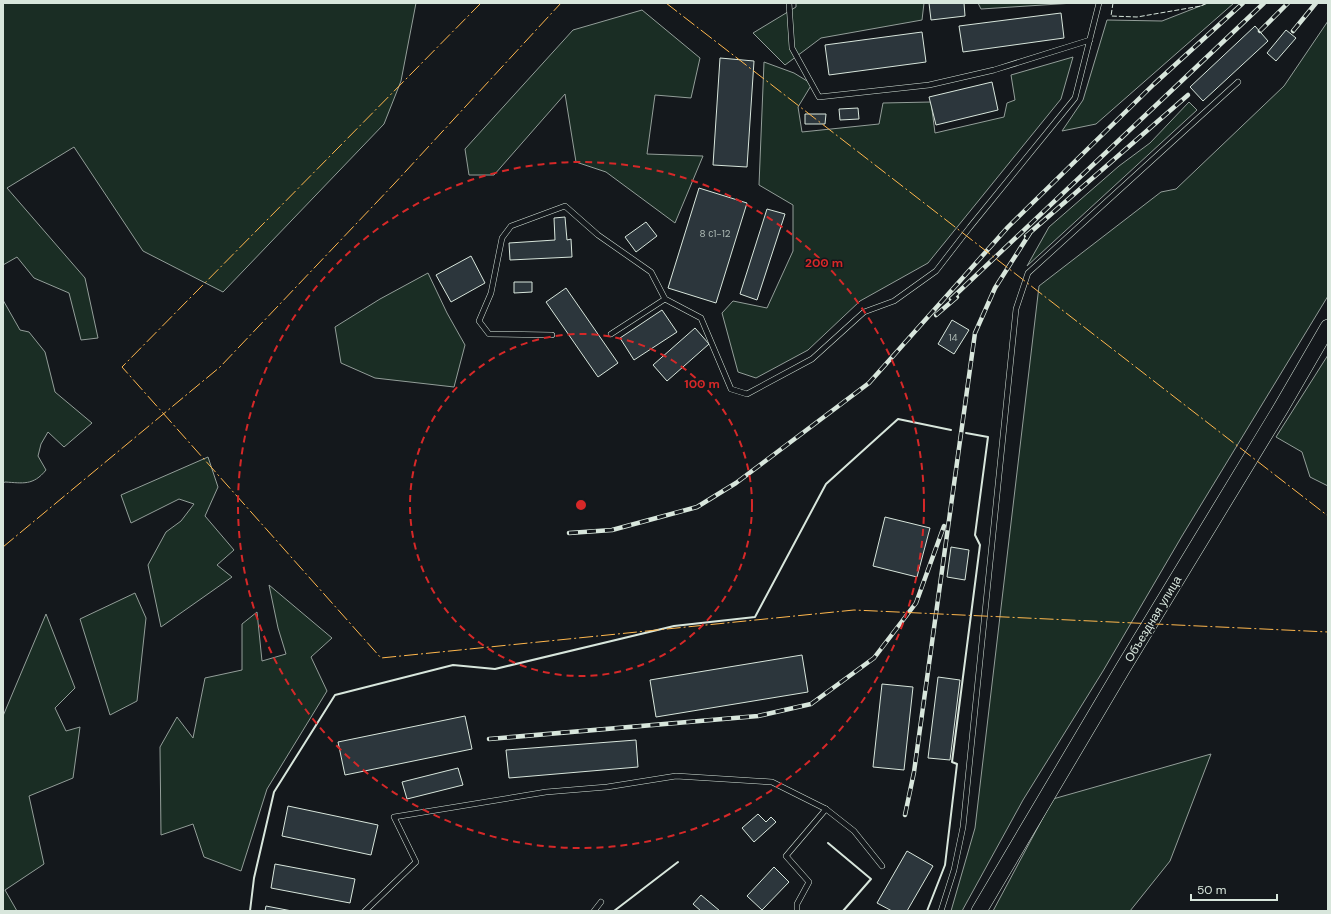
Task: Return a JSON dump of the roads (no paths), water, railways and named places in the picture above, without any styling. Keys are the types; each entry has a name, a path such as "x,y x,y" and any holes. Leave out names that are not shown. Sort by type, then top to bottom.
{"main road":[{"name":"Объездная улица","path":"979,911 1123,668 1281,408 1328,327"}],"lane":[{"path":"789,3 792,48 819,97 929,85 994,70 1090,40"},
{"path":"552,335 489,334 479,321 491,293 502,238 511,226 565,206 598,235 651,272 665,299 701,318 731,389 747,394 812,359 864,312 894,301 936,271 970,226 1075,98 1099,3"},
{"path":"941,911 954,870 963,827 1016,309 1028,273 1238,82"},
{"path":"611,334 665,299"},
{"path":"366,911 416,862 394,817 546,792 607,788 676,776 772,782 826,809 854,831 882,866"},
{"path":"797,911 797,904 809,882 786,856 826,809"},
{"path":"594,911 601,902"}],"railway":[{"path":"569,533 612,530 697,507 736,483 869,383 1008,227 1154,84 1243,3"},
{"path":"951,299 1264,3"},
{"path":"1260,31 1288,3"},
{"path":"1293,31 1316,3"},
{"path":"1026,236 1188,95"},
{"path":"905,815 914,772 975,333 995,288 1030,233"},
{"path":"936,315 957,297"},
{"path":"489,739 758,716 811,704 874,658 916,603 944,526"}]}
